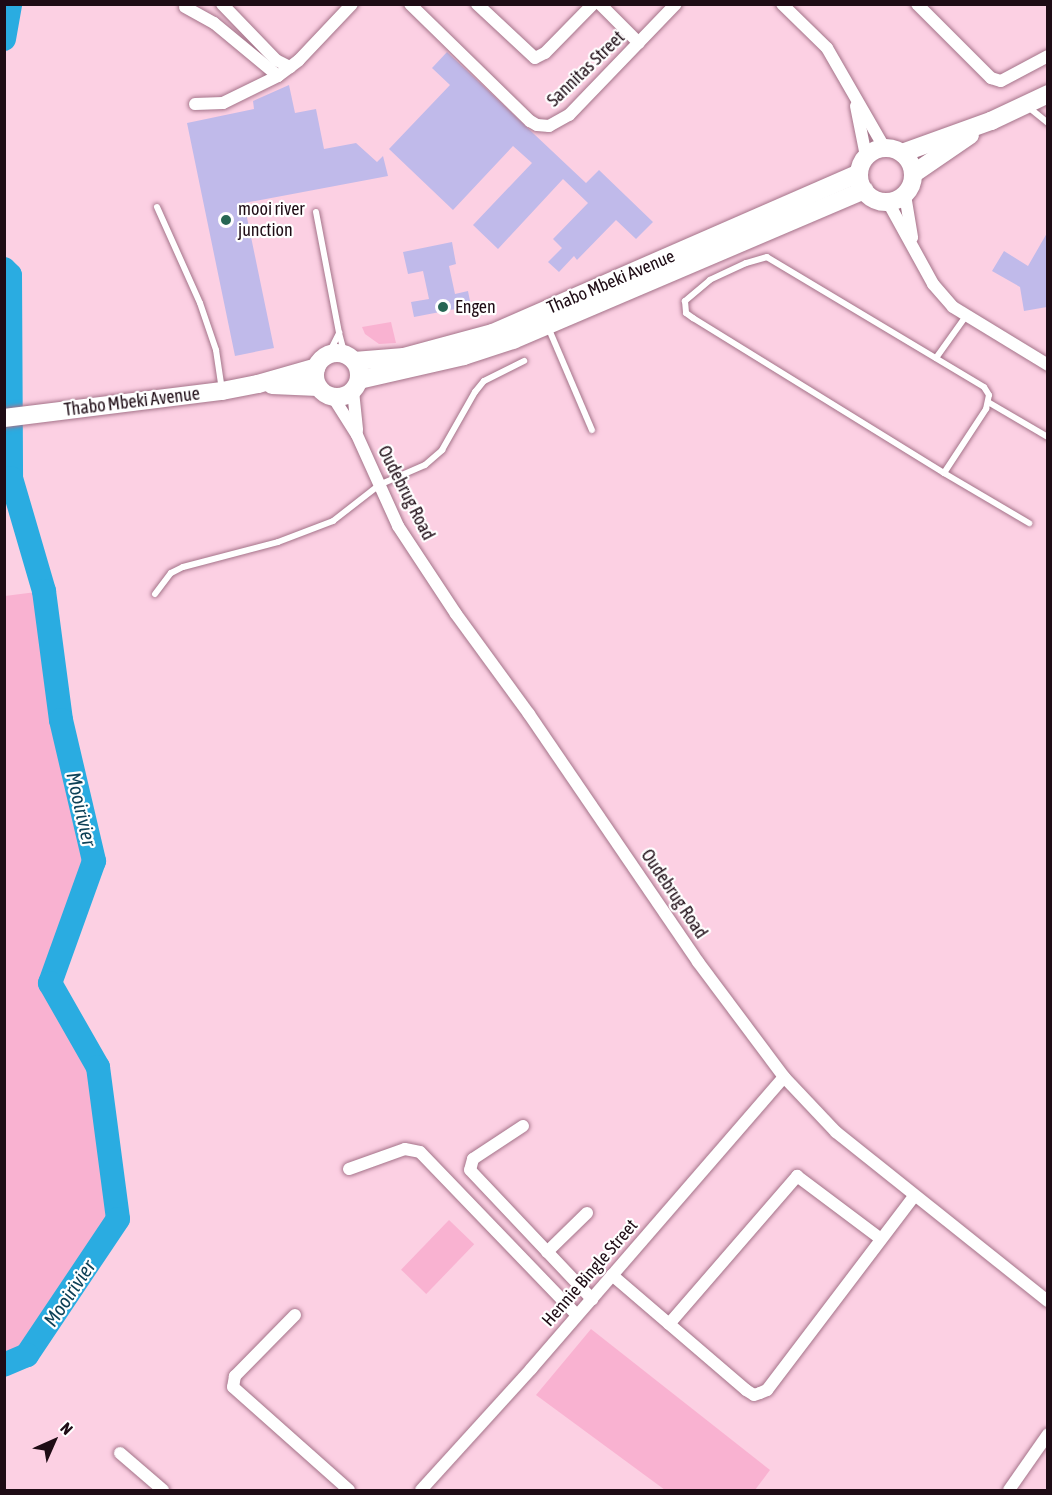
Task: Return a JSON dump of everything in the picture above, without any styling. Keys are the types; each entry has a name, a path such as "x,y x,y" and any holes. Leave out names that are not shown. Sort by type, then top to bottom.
{"main road":[{"path":"913,174 991,121 1047,94"},
{"path":"893,150 910,162 913,174 910,189 896,198 878,201 861,182 866,156 991,121"},
{"name":"Thabo Mbeki Avenue","path":"356,386 464,356 548,327 861,182"},
{"name":"Thabo Mbeki Avenue","path":"4,418 222,391 258,384 336,359 404,357 493,333 861,182"},
{"path":"336,359 359,370 356,386 344,397 326,392 315,377 336,359"},
{"name":"Thabo Mbeki Avenue","path":"258,384 326,392"}],"street":[{"path":"222,4 276,60 290,67"},
{"path":"195,105 223,103 278,75 290,67 352,4"},
{"name":"Sannitas Street","path":"410,4 530,121 537,125 549,126 562,120 676,4"},
{"path":"477,4 531,55 540,57 593,4"},
{"path":"600,4 639,43"},
{"path":"782,4 827,48 853,93 893,150"},
{"path":"917,4 991,78 1000,81 1011,77 1047,56"},
{"path":"185,7 214,23 278,75"},
{"path":"853,93 866,156"},
{"path":"896,198 914,247 933,284 953,307 1047,365"},
{"path":"896,198 914,247"},
{"name":"Oudebrug Road","path":"356,386 357,435"},
{"name":"Oudebrug Road","path":"326,392 357,435 398,526 456,614 529,714 698,962 784,1077 836,1132 1047,1301"},
{"name":"Hennie Bingle Street","path":"421,1491 592,1299 784,1077"},
{"path":"523,1126 473,1159 470,1170 592,1299"},
{"path":"349,1169 405,1149 420,1152 577,1316"},
{"path":"669,1324 797,1176 881,1239"},
{"path":"612,1275 754,1395 767,1390 914,1196"},
{"path":"547,1252 587,1213"},
{"path":"295,1315 235,1376 233,1387 349,1491"},
{"path":"1009,1491 1047,1434"},
{"path":"120,1453 163,1491"}],"lane":[{"path":"1025,104 1047,123"},
{"path":"157,207 200,303 216,350 222,391"},
{"path":"316,212 339,333 336,359"},
{"path":"944,473 988,402 989,395 984,387 766,258 746,263 710,280 685,301 686,313 693,318 944,473 1029,523"},
{"path":"936,358 966,316"},
{"path":"548,327 592,430"},
{"path":"336,359 339,333"},
{"path":"155,594 171,573 183,567 278,542 333,521 379,485 425,465 435,456 484,381 524,361"},
{"path":"988,402 1047,437"}],"shaded area":[{"path":"391,322 396,343 379,344 365,334 362,327"},
{"path":"44,591 61,720 94,861 50,983 98,1067 118,1219 27,1355 5,1365 5,596"},
{"path":"449,1220 474,1244 426,1294 401,1270"},
{"path":"591,1329 770,1470 755,1490 665,1490 536,1395"}],"building":[{"path":"447,52 586,183 599,170 653,222 636,239 616,220 577,260 574,256 559,272 548,262 562,248 553,239 588,203 563,179 498,249 473,225 532,163 513,146 453,210 389,149 450,85 432,68"},
{"name":"mooi river junction","path":"289,85 295,113 316,109 324,149 356,143 377,162 383,156 388,176 244,203 274,348 235,356 187,123 254,109 253,101"},
{"path":"1047,233 1047,307 1024,311 1020,287 992,271 1004,251 1028,266"},
{"path":"452,242 456,264 449,266 455,294 468,291 471,306 414,317 411,302 429,299 423,271 408,274 403,252"}],"waterway":[{"name":"Mooirivier","path":"4,39 10,4"},
{"name":"Mooirivier","path":"4,269 10,275 11,478 44,591 61,720 94,861 50,983 98,1067 118,1219 27,1355 4,1365"}],"place":[{"name":"mooi river junction","path":"226,220"},
{"name":"Engen","path":"443,307"}]}
